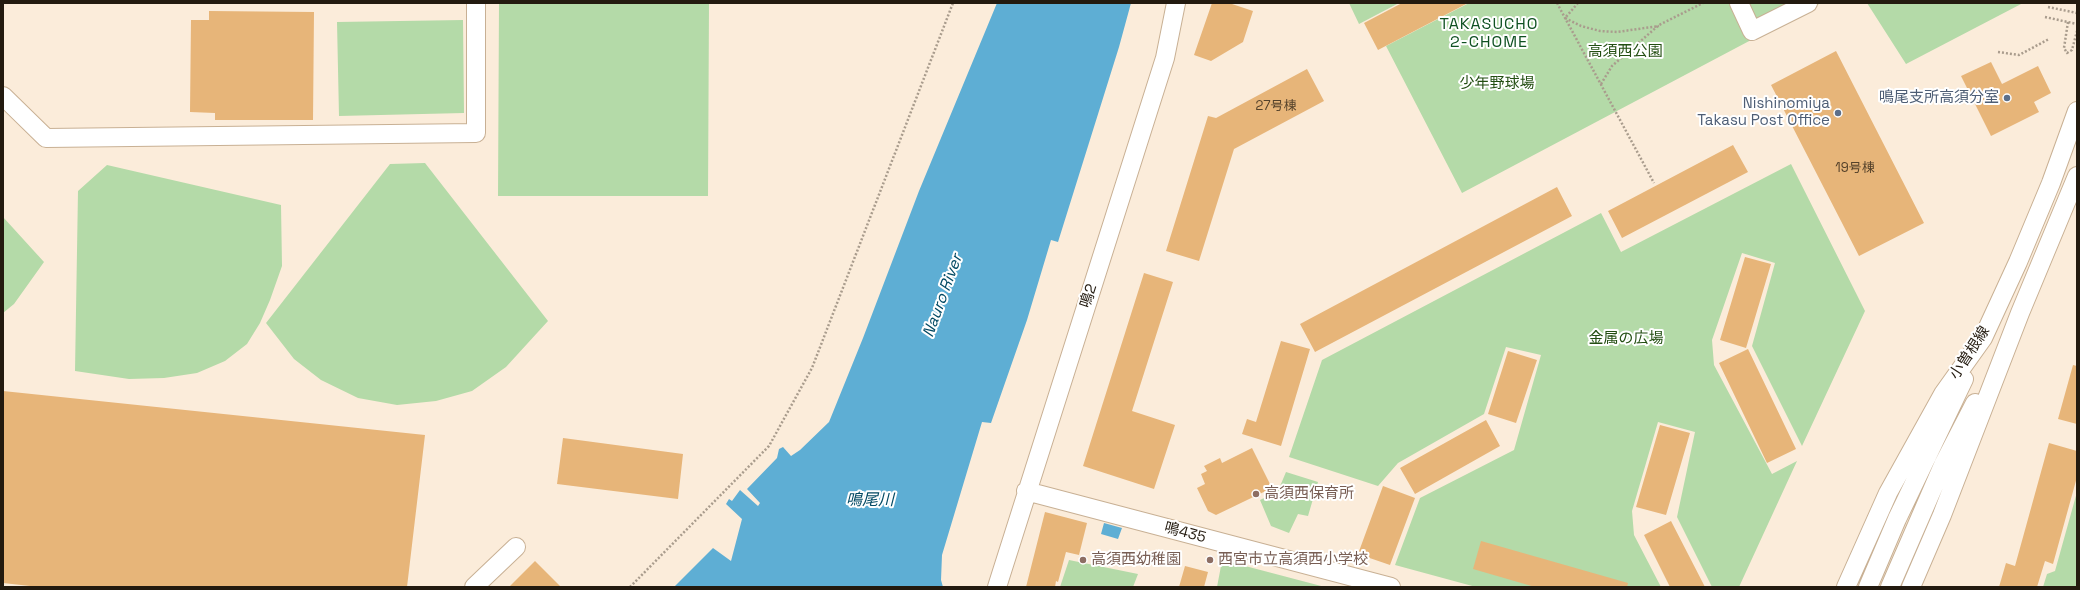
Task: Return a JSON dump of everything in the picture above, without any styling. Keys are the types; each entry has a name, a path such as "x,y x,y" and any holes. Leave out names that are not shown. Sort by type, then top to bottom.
{"street":[{"path":"3,96 46,138 476,133 476,3"},
{"name":"鳴2","path":"997,587 1165,58 1176,3"},
{"path":"1739,3 1752,31 1808,3"},
{"name":"小曽根線","path":"1846,587 1888,493 1942,394 1983,338 2021,255 2051,183 2077,111"},
{"name":"小曽根線","path":"1910,587 1942,515 2020,313 2077,176"},
{"path":"1890,587 1943,465 2020,313"},
{"path":"1868,587 1897,519 1983,338"},
{"name":"鳴435","path":"1026,492 1391,587"},
{"path":"474,587 516,547"}],"path":[{"path":"630,587 769,446 812,368 953,3"},
{"path":"1557,3 1654,183"},
{"path":"1565,18 1578,3"},
{"path":"1601,84 1612,66 1659,26 1703,3"},
{"path":"2048,7 2077,13"},
{"path":"2045,17 2077,24"},
{"path":"1565,18 1581,26 1600,31 1637,30 1659,26"},
{"path":"2068,22 2064,48 2067,53 2072,50 2077,31"},
{"path":"1998,52 2019,54 2049,40"}],"green space":[{"path":"499,3 709,3 708,196 498,196"},
{"path":"1349,3 1399,3 1359,24"},
{"name":"少年野球場","path":"1469,3 1821,3 1462,193 1386,46"},
{"path":"1867,3 2023,3 1906,64"},
{"path":"463,20 464,113 339,116 337,22"},
{"path":"425,163 548,321 506,367 472,391 436,401 397,405 358,398 321,380 294,359 266,323 390,164"},
{"name":"金属の広場","path":"1791,164 1865,311 1802,446 1752,346 1775,263 1742,253 1712,340 1714,365 1772,474 1797,461 1739,587 1712,587 1677,517 1695,432 1658,422 1632,511 1634,535 1661,587 1476,587 1395,565 1420,498 1514,450 1541,355 1506,347 1484,414 1398,463 1378,486 1289,457 1322,360 1601,213 1621,252"},
{"path":"107,165 281,205 282,266 270,300 260,323 247,344 225,361 197,373 164,378 129,379 75,371 78,191"},
{"path":"3,217 44,262 14,304 3,313"},
{"path":"1286,472 1318,482 1308,516 1298,514 1289,533 1271,526 1260,500 1278,491"},
{"path":"2077,492 2077,587 2043,587 2047,574 2055,571"},
{"path":"1069,560 1138,574 1133,587 1060,587"},
{"path":"1230,562 1325,587 1217,587 1221,566"}],"water":[{"name":"鳴尾川","path":"997,3 1131,3 1119,47 1058,242 1051,240 1027,320 991,423 982,422 942,555 941,580 943,587 674,587 713,548 731,561 742,519 726,504 729,499 732,501 740,490 758,506 760,503 747,489 777,458 779,449 783,447 791,456 800,450 829,422 919,191"},
{"path":"1104,523 1122,528 1118,539 1101,534"}],"building":[{"path":"1212,3 1229,3 1253,11 1243,42 1211,61 1194,55"},
{"path":"1402,3 1468,3 1378,50 1364,23"},
{"path":"209,11 314,12 313,120 215,120 215,113 190,112 191,20 209,20"},
{"path":"1836,51 1924,223 1859,256 1771,85"},
{"name":"鳴尾支所高須分室","path":"1991,62 2002,84 2038,66 2051,93 2034,102 2039,112 1991,136 1961,76"},
{"path":"1307,69 1324,101 1234,149 1199,261 1166,251 1208,116 1216,118"},
{"path":"1733,145 1748,172 1622,238 1608,211"},
{"path":"1557,187 1572,216 1315,352 1300,324"},
{"path":"1745,257 1771,264 1746,348 1720,340"},
{"path":"1144,273 1173,282 1132,411 1175,425 1154,489 1083,466"},
{"path":"1281,341 1310,349 1281,446 1242,434 1247,419 1256,422"},
{"path":"1748,349 1796,449 1767,463 1719,363"},
{"path":"1508,351 1537,360 1516,423 1488,414"},
{"path":"2073,365 2077,366 2077,424 2058,419"},
{"path":"3,391 425,435 407,587 39,587 3,583"},
{"path":"1486,420 1500,446 1415,494 1400,468"},
{"path":"1660,425 1690,433 1666,515 1636,507"},
{"path":"563,438 683,454 678,499 557,484"},
{"path":"2049,443 2077,451 2077,477 2053,564 2045,561 2037,587 1999,587 2006,563 2015,566"},
{"path":"1252,448 1272,488 1216,515 1208,511 1197,488 1205,484 1201,474 1207,471 1204,466 1220,458 1222,463"},
{"path":"1383,486 1415,498 1390,565 1358,554"},
{"path":"1045,512 1087,523 1079,555 1066,552 1058,582 1056,581 1055,587 1026,587"},
{"path":"1671,521 1705,587 1670,587 1644,535"},
{"path":"1481,541 1628,583 1627,587 1535,587 1473,569"},
{"path":"535,561 561,587 509,587"},
{"path":"1185,566 1208,572 1204,587 1179,587"}],"place":[{"name":"鳴尾支所高須分室","path":"2007,98"},
{"name":"Nishinomiya Takasu Post Office","path":"1838,113"},
{"name":"高須西保育所","path":"1256,494"},
{"name":"高須西幼稚園","path":"1083,560"},
{"name":"西宮市立高須西小学校","path":"1210,560"}],"district":[{"name":"TAKASUCHO 2-CHOME","path":"1489,34"}],"park label":[{"name":"高須西公園","path":"1625,52"}],"water label":[{"name":"Nauro River","path":"943,296"}]}
